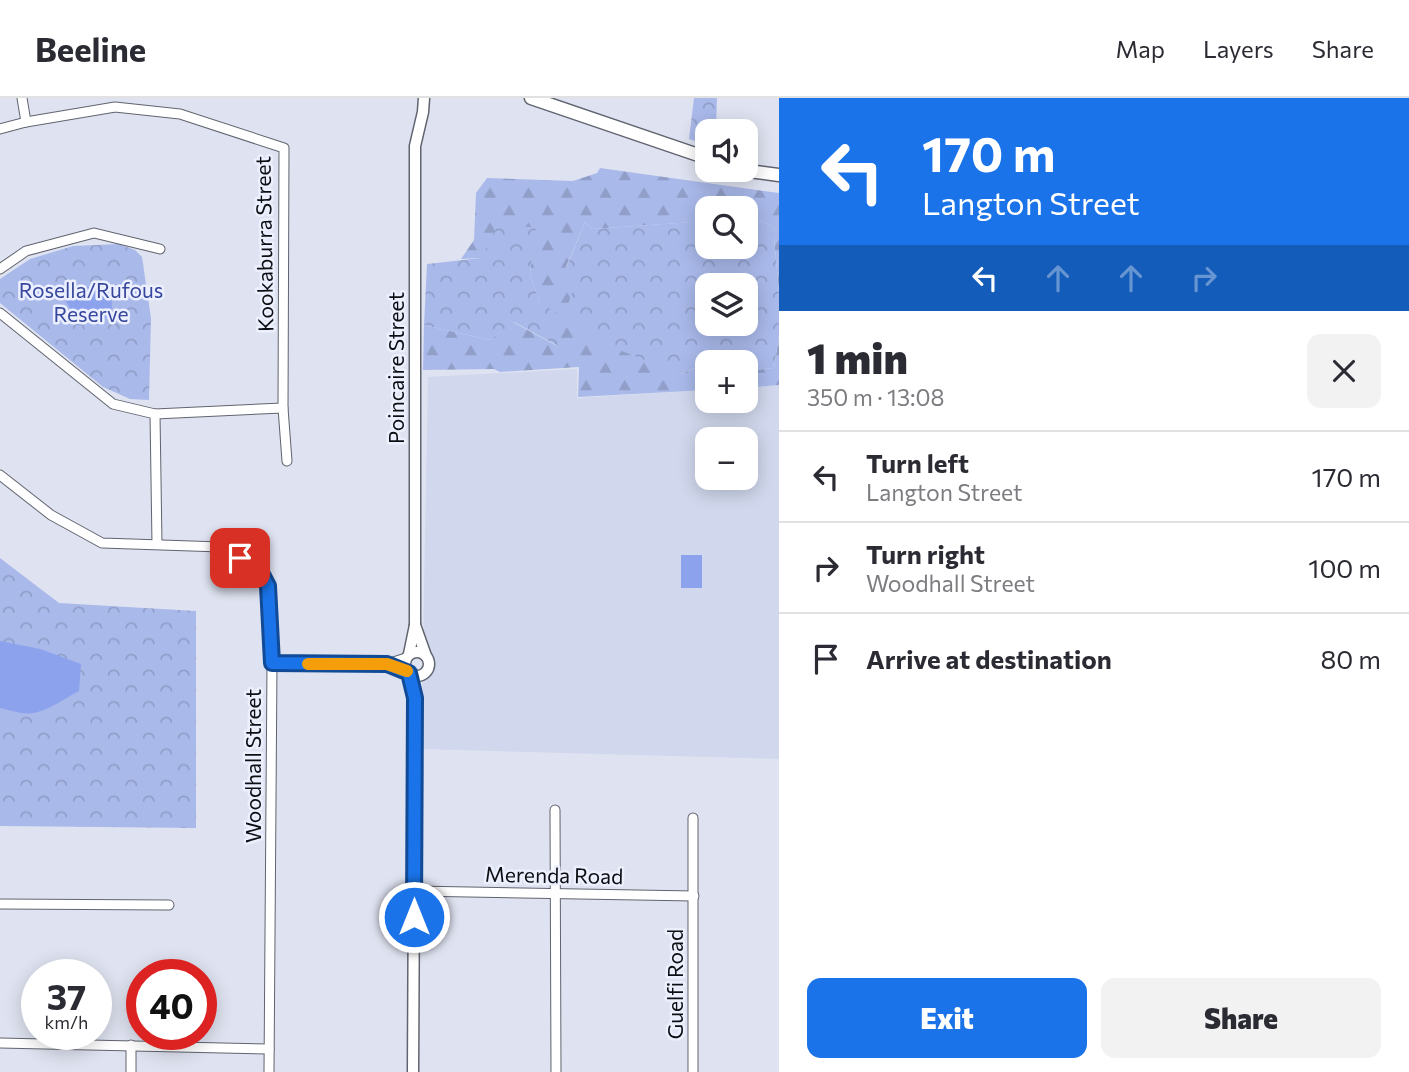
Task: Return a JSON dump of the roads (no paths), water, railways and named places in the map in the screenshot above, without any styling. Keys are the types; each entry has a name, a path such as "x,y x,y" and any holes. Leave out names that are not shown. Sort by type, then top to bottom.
{"main road":[{"path":"531,98 695,154"},
{"path":"758,172 779,175"}],"street":[{"path":"22,98 26,122"},
{"name":"Poincaire Street","path":"408,656 415,625 415,146 424,98"},
{"name":"Poincaire Street","path":"423,112 431,98"},
{"name":"Kookaburra Street","path":"0,129 116,107 180,114 285,148 283,408 287,461"},
{"path":"0,269 26,251 94,233 160,249"},
{"path":"0,313 113,404 155,414 283,408"},
{"path":"155,414 158,544"},
{"name":"Woodhall Street","path":"0,475 51,515 102,543 221,547 259,569 268,586 272,663 269,1072"},
{"name":"Poincaire Street","path":"415,625 426,656"},
{"path":"387,664 418,652 426,656 428,666 415,698"},
{"path":"408,656 405,665 415,698 413,1072"},
{"path":"272,663 387,664 417,676 423,674"},
{"path":"555,810 556,1072"},
{"name":"Guelfi Road","path":"693,818 693,1072"},
{"name":"Merenda Road","path":"414,891 694,896"},
{"path":"0,904 169,905"},
{"path":"0,1043 126,1045"},
{"path":"217,1047 269,1049"},
{"path":"131,1050 131,1072"}],"park label":[{"name":"Rosella/Rufous Reserve","path":"91,303"}]}
